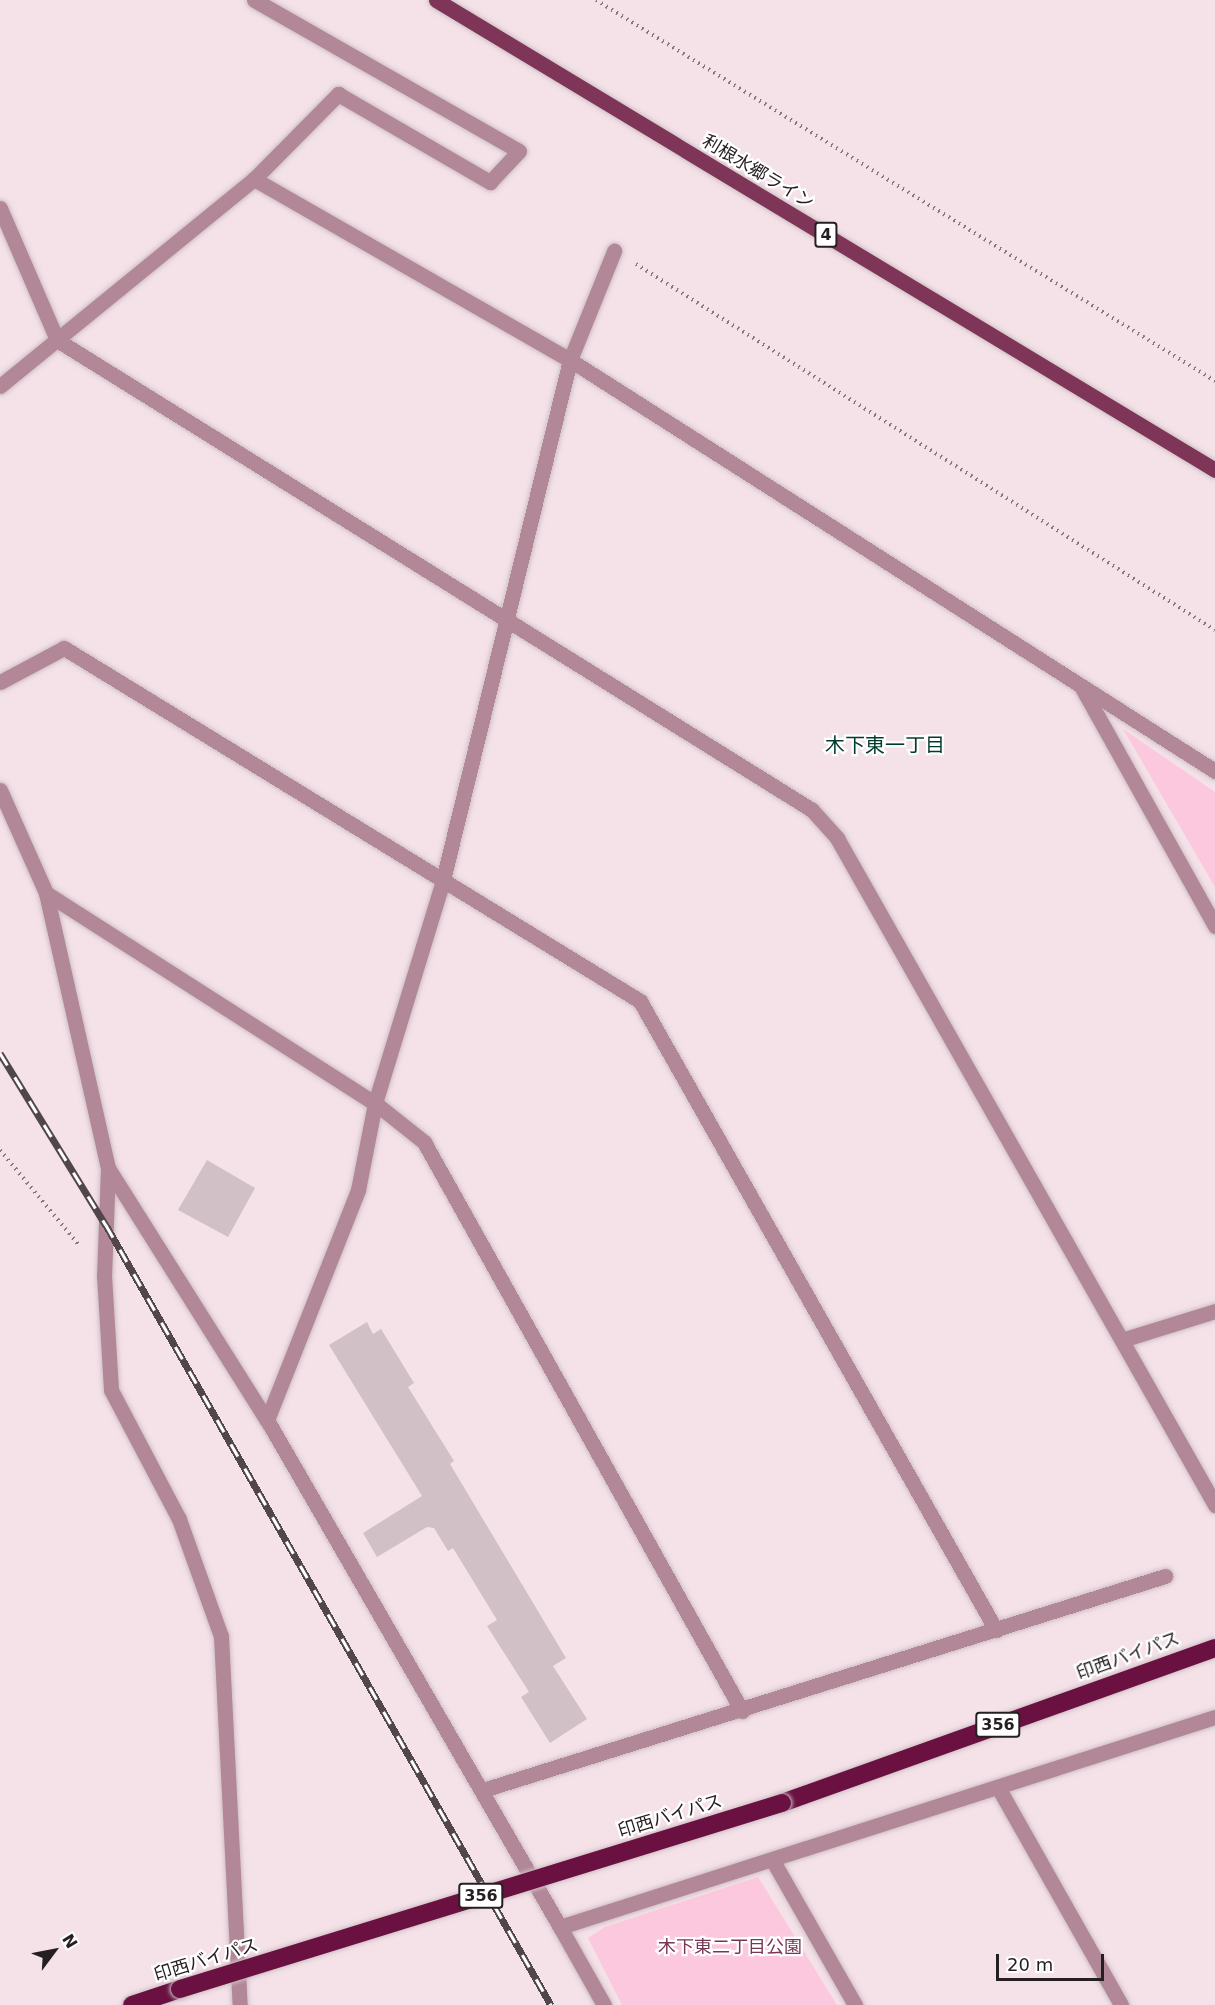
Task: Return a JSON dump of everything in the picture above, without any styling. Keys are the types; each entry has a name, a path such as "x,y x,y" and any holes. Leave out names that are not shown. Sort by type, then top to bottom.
{"highway":[{"name":"印西バイパス","path":"132,2005 782,1803 1215,1648"}],"main road":[{"name":"利根水郷ライン","path":"436,0 1215,470"}],"street":[{"path":"0,386 254,179 338,94 490,182 519,151 254,0"},
{"path":"254,179 570,360 1215,771"},
{"path":"0,208 57,340 502,621 812,810 837,838 1125,1339 1215,1505"},
{"path":"267,1420 358,1190 375,1103 443,880 502,621 570,360 614,251"},
{"path":"0,682 64,648 640,1001 996,1630"},
{"path":"1081,685 1215,926"},
{"path":"0,790 46,893 108,1168 104,1275 111,1390 179,1519 221,1636 240,2005"},
{"path":"46,893 375,1103 424,1142 742,1711"},
{"path":"108,1168 267,1420 483,1790 604,2005"},
{"path":"1125,1339 1215,1311"},
{"path":"483,1790 742,1711 1164,1576"},
{"path":"560,1927 999,1789 1215,1717"},
{"path":"999,1789 1121,2005"},
{"path":"773,1861 855,2005"}],"path":[{"path":"596,0 1215,381"},
{"path":"614,251 1215,630"},
{"path":"0,1150 104,1275"}],"green space":[{"path":"1123,729 1215,792 1215,887"},
{"name":"木下東二丁目公園","path":"758,1877 837,2005 622,2005 588,1938 605,1927"}],"building":[{"path":"207,1160 255,1188 228,1237 178,1210"},
{"path":"367,1322 373,1334 381,1329 414,1383 408,1387 454,1461 450,1464 566,1658 553,1666 587,1719 550,1743 521,1697 529,1692 487,1626 497,1620 453,1548 448,1551 434,1528 427,1527 377,1557 363,1533 422,1496 329,1345"}],"railway":[{"path":"0,1053 106,1225 551,2005"}],"district":[{"name":"木下東一丁目","path":"885,745"}]}
